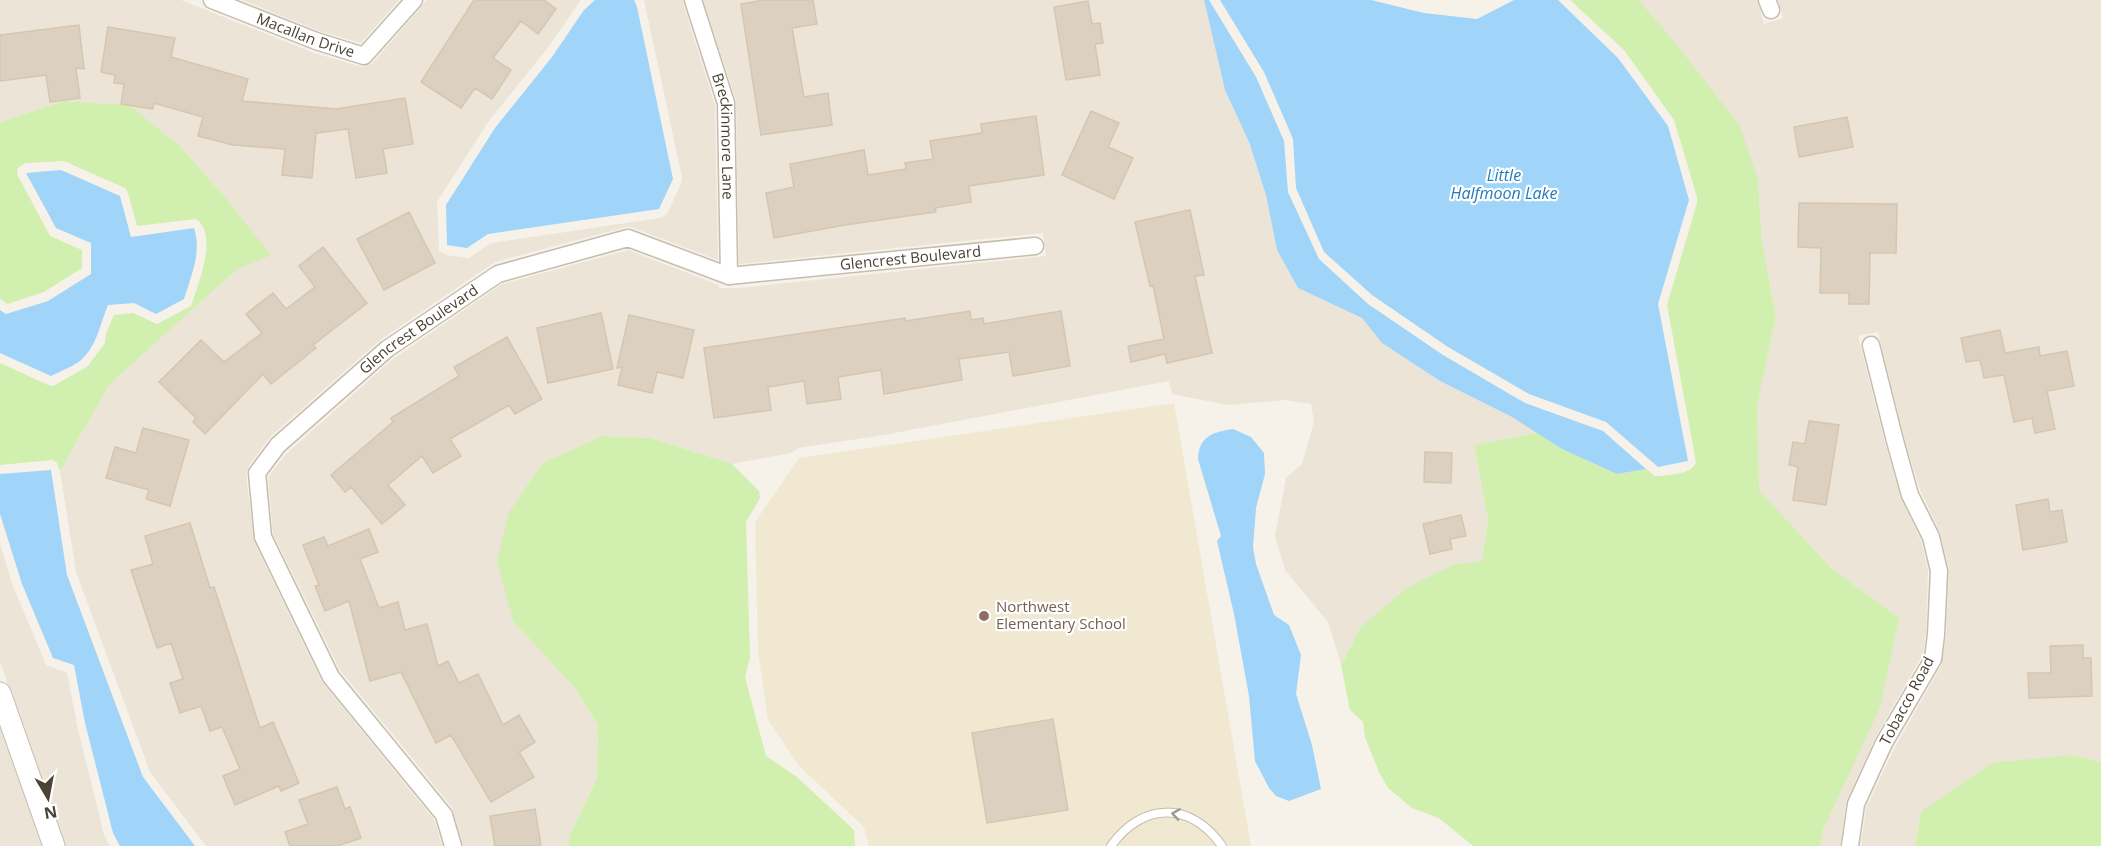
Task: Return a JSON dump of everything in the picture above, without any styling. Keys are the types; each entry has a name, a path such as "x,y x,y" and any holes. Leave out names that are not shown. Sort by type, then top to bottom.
{"street":[{"name":"Macallan Drive","path":"212,0 316,42 364,56 414,0"},
{"name":"Breckinmore Lane","path":"693,0 726,103 729,276"},
{"name":"Glencrest Boulevard","path":"453,846 444,815 331,676 263,537 257,473 278,445 387,349 498,274 628,238 729,276 1035,246"},
{"name":"Tobacco Road","path":"1850,846 1856,804 1884,743 1933,659 1939,571 1931,537 1910,495 1871,345"},
{"path":"0,693 54,846"}],"lane":[{"path":"1111,846 1130,825 1150,814 1168,812 1189,816 1206,827 1222,846"}],"shaded area":[{"path":"0,0 181,0 314,53 362,67 372,64 427,0 581,0 546,50 488,122 437,202 439,251 446,255 469,258 491,243 660,218 667,214 682,177 644,0 682,0 715,105 718,260 626,227 495,262 380,340 271,436 249,465 246,474 254,542 322,682 435,821 442,846 206,846 150,772 76,572 60,471 109,385 236,270 270,255 228,201 181,147 129,105 64,101 0,122"},
{"path":"242,0 399,0 361,43 319,31"},
{"path":"703,0 1204,0 1225,90 1249,142 1266,195 1277,250 1298,288 1362,318 1382,343 1440,381 1512,417 1537,433 1474,445 1488,520 1482,561 1455,564 1360,628 1341,664 1328,622 1285,570 1275,536 1286,478 1302,464 1314,422 1311,404 1285,400 1228,405 1172,394 1169,381 884,435 798,448 791,453 732,464 651,438 602,436 543,463 513,621 575,688 598,725 597,778 570,835 568,846 463,846 452,807 340,670 273,534 268,477 286,454 393,359 502,284 628,250 719,285 719,288 739,288 1046,256 1043,233 739,264 736,100"},
{"path":"1639,0 1757,0 1764,24 1783,18 1778,0 2101,0 2101,762 2071,755 1921,812 1915,846 1861,846 1866,808 1894,749 1941,666 1946,637 1949,568 1940,532 1920,490 1904,438 1878,332 1858,336 1901,498 1921,541 1928,571 1926,633 1923,654 1876,736 1846,802 1840,846 1820,846 1823,830 1843,784 1899,618 1831,568 1759,490 1757,406 1776,317 1762,242 1758,180 1673,40"},
{"name":"Northwest Elementary School","path":"1174,403 1251,846 869,846 864,827 799,766 768,720 758,652 755,522 799,458"},
{"path":"0,544 13,586 46,665 67,673 77,725 104,835 110,846 65,846 61,836 0,662"},
{"path":"0,725 42,845 42,846 0,846"}],"green space":[{"path":"1570,0 1639,0 1740,126 1758,180 1762,242 1776,317 1757,406 1759,490 1831,568 1899,618 1880,707 1823,830 1820,846 1473,846 1439,818 1412,808 1388,788 1365,737 1363,722 1350,710 1341,665 1360,628 1408,587 1455,564 1482,561 1488,520 1474,445 1537,433 1562,449 1617,474 1646,469 1655,476 1675,474 1686,472 1696,462 1667,305 1697,197 1674,120 1624,50"},
{"path":"64,101 129,105 181,147 271,255 236,270 109,385 60,471 53,460 0,465 0,363 53,386 87,367 105,343 106,334 114,315 133,313 157,324 191,306 202,273 206,248 203,226 196,219 137,226 125,188 64,161 25,163 18,168 17,174 50,236 82,250 82,268 44,292 7,304 0,298 0,122"},
{"path":"602,436 651,438 732,464 759,491 760,498 746,522 750,658 745,677 766,756 797,777 854,830 855,846 568,846 570,835 597,778 598,725 575,688 513,621 497,561 509,512 543,463"},
{"path":"2071,755 2101,762 2101,846 1915,846 1921,812 1992,763"}],"water":[{"path":"595,0 634,0 637,7 673,179 659,209 488,234 467,248 447,245 446,205 495,128 552,57 584,10"},
{"path":"1204,0 1209,0 1256,77 1284,141 1288,192 1319,259 1368,304 1443,355 1525,403 1603,431 1646,469 1617,474 1562,449 1512,417 1440,381 1382,343 1362,318 1298,288 1277,250 1266,195 1249,142 1225,90"},
{"name":"Little Halfmoon Lake","path":"1220,0 1371,0 1424,13 1477,19 1514,0 1558,0 1618,58 1668,126 1689,200 1658,304 1688,461 1658,467 1606,422 1529,394 1448,347 1372,295 1324,252 1296,188 1293,139 1264,72"},
{"path":"61,170 120,196 131,237 194,228 197,246 195,264 184,299 156,314 134,303 108,305 91,348 74,365 51,376 0,353 0,310 6,314 48,301 91,274 91,243 56,228 26,173"},
{"path":"1233,429 1251,437 1264,453 1265,474 1256,508 1253,547 1256,564 1274,615 1289,625 1301,655 1296,694 1312,745 1321,789 1289,801 1276,796 1269,788 1255,761 1249,696 1234,614 1217,541 1221,536 1198,459 1201,445 1208,436"},
{"path":"51,470 67,575 143,777 195,846 120,846 113,833 85,723 74,665 53,658 22,584 0,514 0,474"}],"building":[{"path":"474,0 544,0 556,9 538,34 521,21 493,58 511,70 492,99 475,88 461,108 421,82"},
{"path":"764,0 813,0 817,24 792,28 804,97 828,93 832,125 761,135 741,4"},
{"path":"1088,1 1092,24 1100,23 1103,43 1095,44 1100,75 1066,80 1054,7"},
{"path":"79,25 84,69 76,68 80,98 50,102 46,75 0,81 0,35"},
{"path":"108,27 175,38 171,57 248,79 242,101 336,109 405,98 413,144 383,149 387,173 356,178 348,129 316,133 312,178 282,175 285,149 233,145 198,136 203,117 154,103 153,109 121,104 124,84 114,83 115,75 101,72"},
{"path":"1091,111 1119,123 1108,147 1133,158 1114,199 1062,175"},
{"path":"1036,116 1044,175 969,186 971,202 935,208 936,212 774,238 766,193 794,187 790,164 864,150 868,175 906,169 905,163 933,159 930,141 982,133 981,124"},
{"path":"1847,117 1853,147 1799,157 1794,127"},
{"path":"1799,203 1897,204 1896,253 1870,253 1869,304 1849,304 1849,293 1820,293 1821,248 1798,247"},
{"path":"1190,210 1204,275 1195,276 1212,353 1167,363 1165,354 1131,362 1128,346 1164,339 1153,285 1150,286 1135,222"},
{"path":"409,212 435,263 384,290 357,239"},
{"path":"323,247 367,303 313,345 316,348 271,384 263,374 205,434 193,422 196,418 159,382 201,340 224,362 262,333 246,314 273,293 286,309 315,287 299,266"},
{"path":"970,311 971,320 983,318 984,324 1061,311 1070,366 1013,376 1009,352 959,359 962,380 884,394 881,370 838,377 841,399 807,404 804,381 768,387 771,410 714,418 704,348 905,318 906,321"},
{"path":"601,313 613,369 548,383 537,328"},
{"path":"629,315 694,330 683,378 657,372 652,393 618,385 622,367 617,368"},
{"path":"2000,330 2005,353 2039,347 2040,356 2067,351 2074,386 2047,391 2055,429 2035,433 2032,418 2014,422 2004,375 1984,378 1980,360 1966,362 1961,338"},
{"path":"507,337 542,399 515,414 509,405 450,439 461,456 433,473 422,456 388,485 405,505 382,524 351,487 345,492 331,475 393,422 391,418 459,376 454,367"},
{"path":"1809,421 1839,425 1826,505 1793,500 1798,467 1789,465 1793,442 1805,444"},
{"path":"143,428 189,440 170,506 146,499 149,490 106,478 115,447 136,453"},
{"path":"1425,452 1452,453 1451,483 1424,482"},
{"path":"2048,499 2050,512 2062,510 2067,542 2023,550 2016,505"},
{"path":"1461,515 1466,536 1450,539 1452,549 1430,554 1423,524"},
{"path":"190,523 210,588 214,587 260,728 273,722 299,783 281,791 279,786 235,805 223,776 240,769 222,727 210,731 201,706 180,713 170,683 183,679 171,643 157,648 131,570 153,564 145,536"},
{"path":"369,529 378,552 360,559 379,608 398,602 405,630 427,624 438,666 448,661 459,683 478,674 503,725 519,715 535,742 519,752 534,777 491,802 451,735 436,743 401,672 370,681 349,601 325,611 315,586 319,585 303,545 324,537 328,546"},
{"path":"2083,645 2083,658 2091,658 2092,696 2029,698 2028,673 2051,673 2050,646"},
{"path":"1053,719 1068,810 987,823 972,733"},
{"path":"337,787 345,809 350,807 361,838 337,846 290,846 285,832 308,824 299,800"},
{"path":"535,809 541,846 495,846 490,816"}],"place":[{"name":"Northwest Elementary School","path":"984,616"}]}
